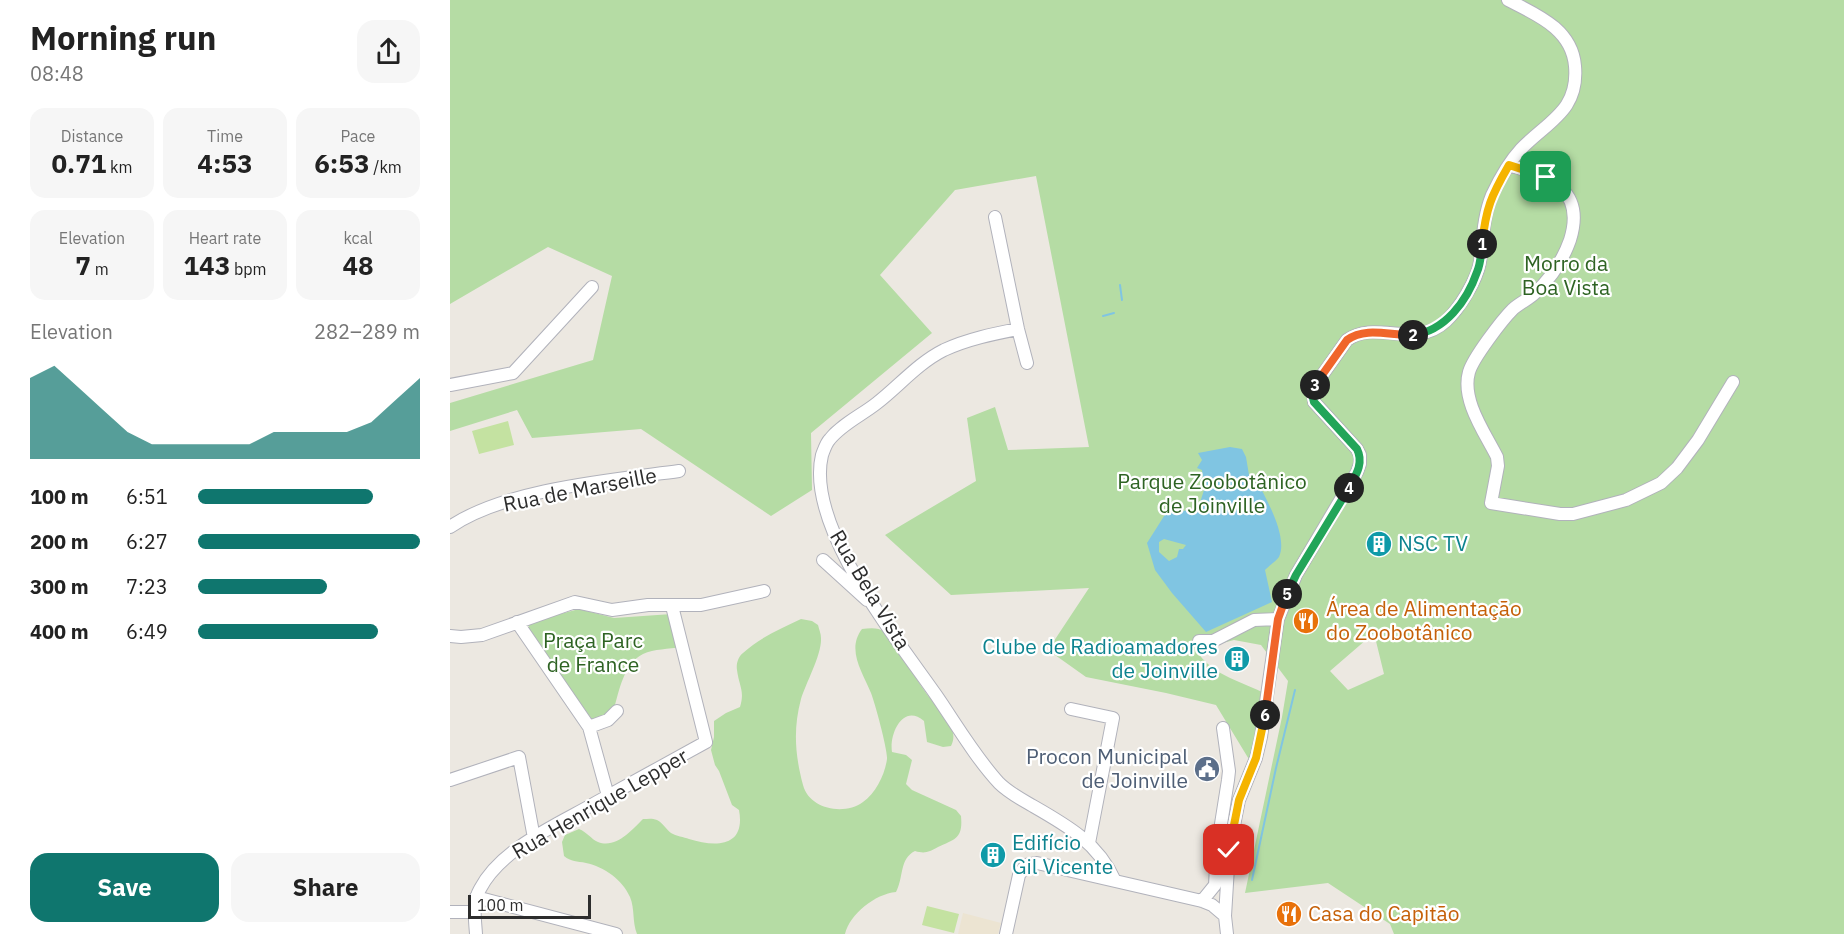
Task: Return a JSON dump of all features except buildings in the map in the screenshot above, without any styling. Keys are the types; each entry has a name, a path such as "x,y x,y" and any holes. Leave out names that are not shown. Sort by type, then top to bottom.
{"street":[{"path":"1202,901 1222,877 1235,817 1261,737 1278,619 1296,575 1345,496 1360,464 1357,449 1314,402 1312,394 1317,381 1347,340 1354,336 1368,332 1420,334 1439,327 1447,320 1478,270 1487,209 1494,190 1522,148 1567,105 1574,93 1576,71 1571,46 1565,36 1555,26 1508,0"},
{"path":"1509,165 1546,177 1558,185 1567,195 1575,210 1575,223 1567,248 1550,276 1534,294 1513,309 1475,359 1468,373 1467,387 1471,404 1497,457 1498,466 1491,503 1573,514 1626,500 1660,483 1677,468 1698,440 1733,382"},
{"path":"995,217 1027,363"},
{"path":"450,385 513,373 592,287"},
{"name":"Rua Bela Vista","path":"1018,329 961,343 936,355 828,441 822,455 820,473 827,517 843,554 877,609 998,782 1005,789 1089,843 1102,856 1115,880"},
{"name":"Rua de Marseille","path":"450,527 497,506 534,495 577,486 679,471"},
{"path":"823,560 877,609"},
{"path":"450,636 472,637 575,602 612,610 648,605 712,603 764,591"},
{"name":"Rua Henrique Lepper","path":"476,897 486,879 500,864 534,838 706,742 672,606"},
{"path":"1199,640 1214,640 1254,620 1278,619"},
{"path":"517,622 589,728 608,796"},
{"path":"1071,710 1113,718 1089,843"},
{"path":"589,728 608,720 616,711"},
{"path":"1223,728 1229,771 1221,824 1222,877 1227,934"},
{"path":"450,780 519,757 534,838"},
{"path":"1221,824 1235,817"},
{"path":"1221,824 1232,834"},
{"path":"1006,934 1019,875 1026,865 1037,862 1202,901 1212,905 1225,916"},
{"path":"476,934 474,912 476,897 616,934"},
{"path":"450,912 474,912"}],"shaded area":[{"path":"963,913 1001,923 998,934 958,934"}],"green space":[{"name":"Morro da Boa Vista","path":"450,0 1844,0 1844,934 1394,934 1390,924 1328,883 1245,893 1288,681 1261,645 1234,640 1196,650 1217,671 1262,692 1258,733 1250,761 1216,705 1086,677 1048,650 1089,588 951,595 885,535 976,481 967,418 995,407 1008,450 1089,447 1036,176 955,190 880,275 932,333 811,433 812,490 771,516 641,429 532,438 517,410 450,431 450,403 593,360 612,276 548,247 450,304","holes":["1374,633 1384,674 1348,690 1330,671"]},
{"path":"508,421 514,445 479,454 472,431"},
{"name":"Praça Parc de France","path":"579,609 614,618 672,614 681,647 652,651 637,658 623,678 614,709 611,713 593,721 528,629 530,622"},
{"path":"801,619 818,625 821,638 821,645 801,699 796,731 800,774 803,785 812,800 828,808 846,809 868,798 882,777 887,759 881,727 856,653 857,637 862,629 880,629 891,637 951,727 953,740 951,746 943,747 927,742 924,721 916,716 904,718 895,730 892,752 906,755 912,760 906,784 912,790 956,810 961,816 961,829 957,837 932,850 915,851 910,854 904,864 896,892 880,897 864,906 852,919 845,934 637,934 632,902 627,891 612,875 599,867 564,856 562,842 565,835 579,829 598,842 611,843 623,837 643,819 655,819 673,834 699,842 718,843 733,838 738,832 739,810 732,805 715,765 711,750 714,721 740,707 742,692 737,665 741,655 763,638"},
{"path":"927,906 959,914 954,933 922,925"}],"water":[{"path":"1230,447 1242,449 1246,457 1250,481 1259,485 1263,492 1276,520 1281,540 1279,557 1265,570 1272,602 1206,632 1155,570 1147,543 1166,513 1198,509 1204,490 1202,470 1197,468 1202,460 1198,453","holes":["1164,539 1186,545 1183,549 1179,549 1177,557 1169,561 1159,552 1159,542"]}],"waterway":[{"path":"1120,285 1122,300"},
{"path":"1103,316 1114,313"},
{"path":"1252,880 1295,690"}],"place":[{"name":"NSC TV","path":"1379,544"},
{"name":"Área de Alimentação do Zoobotânico","path":"1306,621"},
{"name":"Clube de Radioamadores de Joinville","path":"1237,659"},
{"name":"Procon Municipal de Joinville","path":"1207,769"},
{"name":"Edifício Gil Vicente","path":"993,855"},
{"name":"Casa do Capitão","path":"1289,914"}],"route":[{"path":"1229,850 1235,814 1256,758 1266,714 1278,619 1296,575 1345,496 1360,464 1357,449 1314,402 1313,388 1347,340 1354,336 1368,332 1420,334 1439,327 1447,320 1474,281 1480,262 1487,209 1494,190 1509,165 1546,177"}],"park label":[{"name":"Parque Zoobotânico de Joinville","path":"1212,494"}]}
